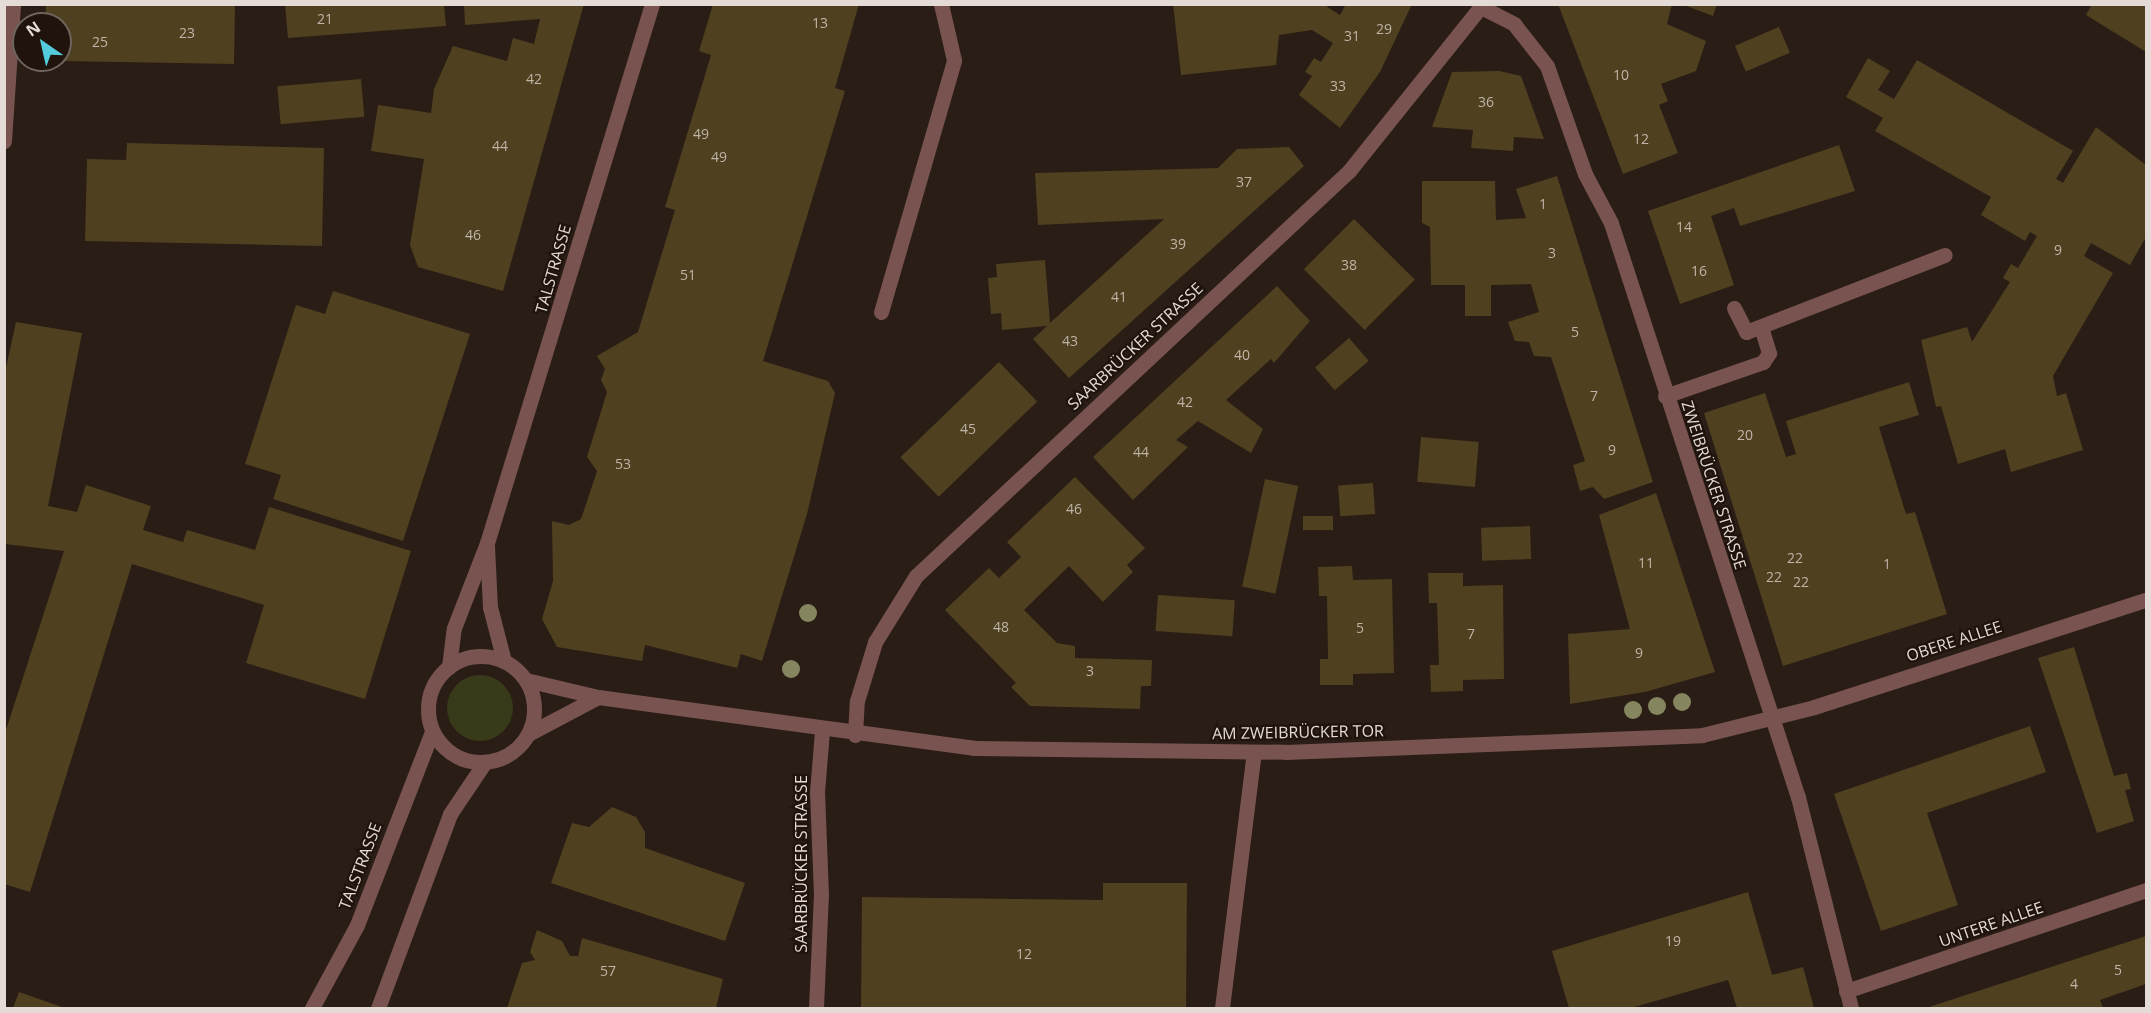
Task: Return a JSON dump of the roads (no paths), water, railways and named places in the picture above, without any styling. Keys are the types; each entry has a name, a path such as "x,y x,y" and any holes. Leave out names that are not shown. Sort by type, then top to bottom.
{"street":[{"path":"4,141 13,4"},
{"path":"881,312 954,60 941,4"},
{"name":"TALSTRASSE","path":"312,1008 357,925 432,732 429,696 449,667 454,628 487,543 650,6"},
{"name":"ZWEIBRÜCKER STRASSE","path":"1483,6 1514,24 1547,66 1585,174 1611,223 1665,396 1773,717 1851,1008"},
{"name":"SAARBRÜCKER STRASSE","path":"855,735 857,701 875,642 916,576 1349,171 1483,6"},
{"path":"1734,308 1746,332 1945,255"},
{"path":"1665,396 1763,362 1769,352 1761,327"},
{"name":"TALSTRASSE","path":"487,543 490,607 504,661"},
{"name":"OBERE ALLEE","path":"1773,717 2146,600"},
{"path":"449,667 466,658 504,661 526,680 598,697 822,730"},
{"path":"526,680 534,716 528,734"},
{"path":"432,732 454,755 485,762 502,758 528,734 598,697"},
{"name":"AM ZWEIBRÜCKER TOR","path":"822,730 974,748 1254,752 1702,735 1773,717"},
{"name":"SAARBRÜCKER STRASSE","path":"816,1008 821,895 817,792 822,730"},
{"path":"1222,1008 1254,752"},
{"path":"378,1008 450,814 485,762"},
{"name":"UNTERE ALLEE","path":"1846,992 2146,891"}]}
